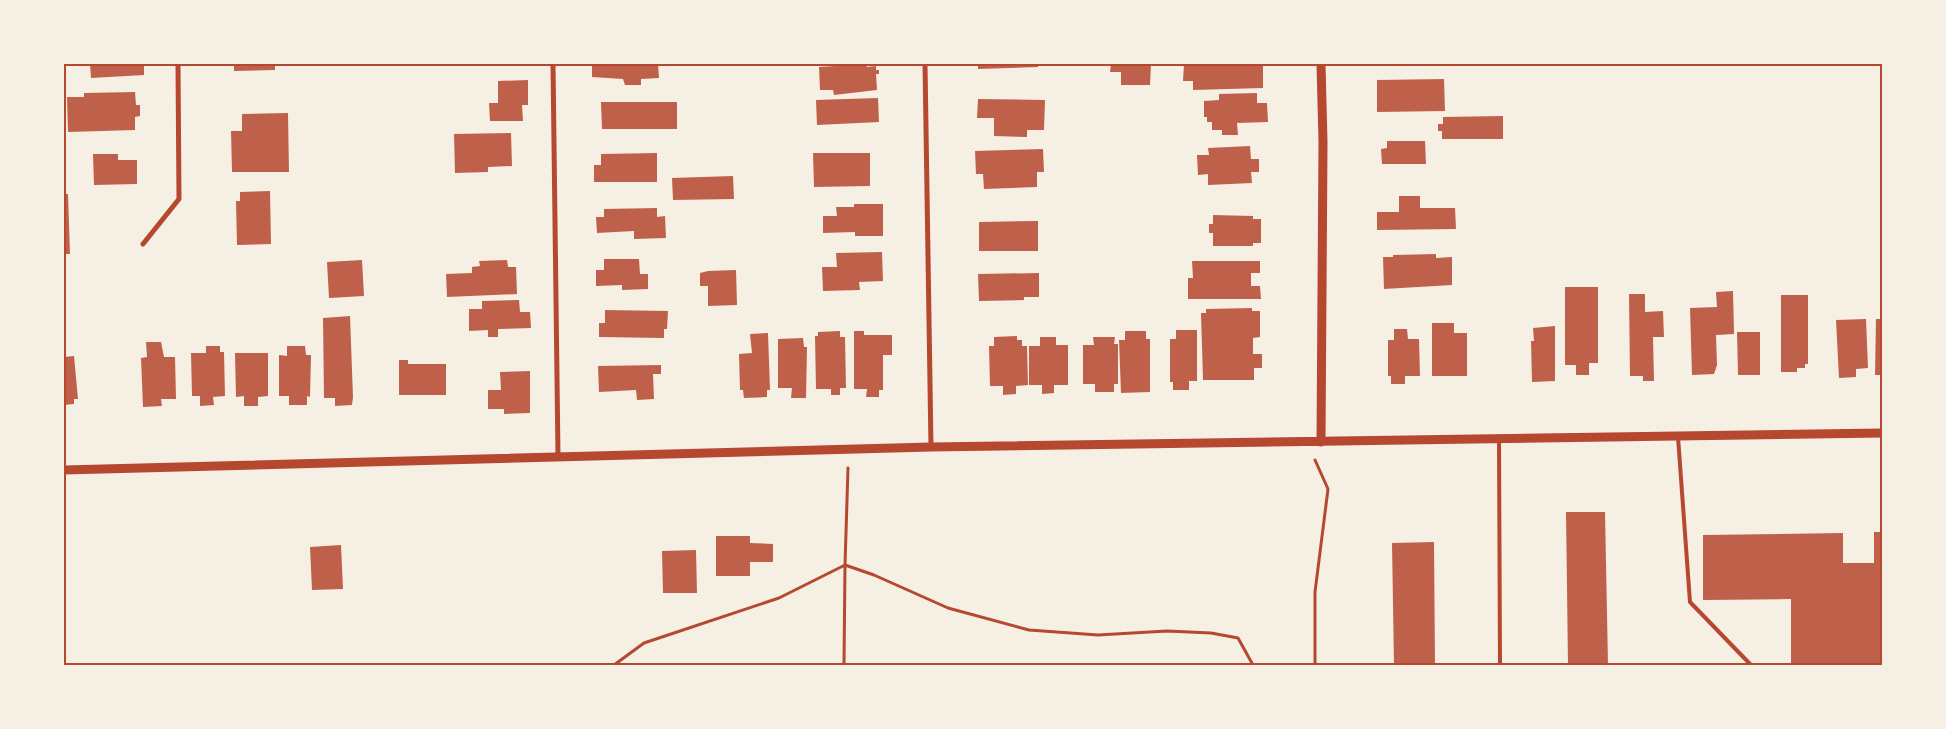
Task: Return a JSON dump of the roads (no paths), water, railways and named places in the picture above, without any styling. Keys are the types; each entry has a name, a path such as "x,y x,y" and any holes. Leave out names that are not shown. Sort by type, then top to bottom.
{"street":[{"path":"143,244 178,199 178,64"},
{"path":"553,64 558,456"},
{"path":"925,64 930,447"},
{"path":"1321,64 1323,152 1321,442"},
{"path":"64,470 930,447 1882,433"}],"lane":[{"path":"1677,436 1690,602 1750,665"},
{"path":"1499,439 1500,665"}]}
